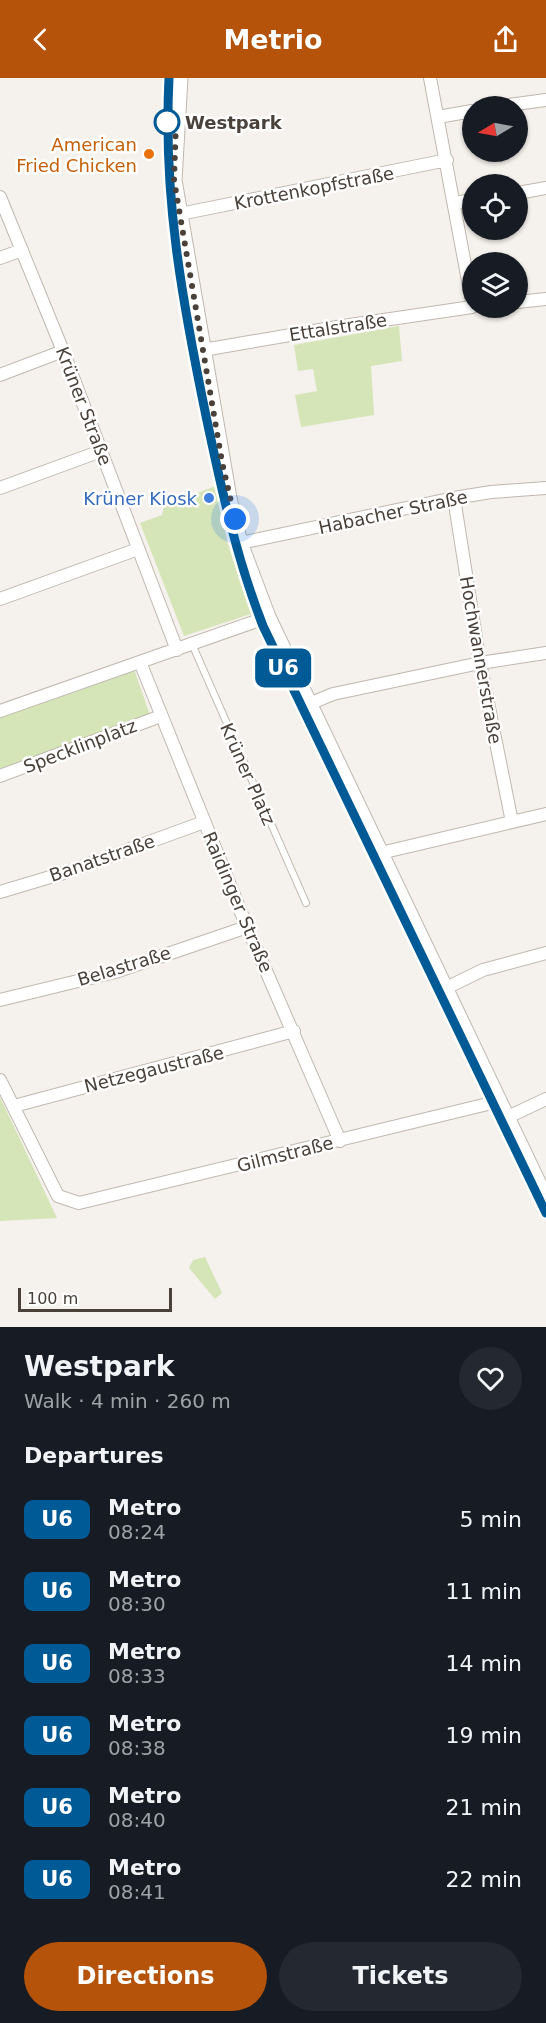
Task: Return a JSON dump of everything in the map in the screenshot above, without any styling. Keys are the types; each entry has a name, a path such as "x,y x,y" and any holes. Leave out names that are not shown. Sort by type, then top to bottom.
{"street":[{"path":"180,78 174,180 222,462 240,543 268,617 546,1198"},
{"path":"430,78 463,252"},
{"path":"528,102 546,100"},
{"path":"438,117 462,113"},
{"name":"Krottenkopfstraße","path":"180,214 447,160"},
{"path":"528,191 546,188"},
{"name":"Krüner Straße","path":"0,197 63,351 177,650"},
{"path":"455,203 462,202"},
{"path":"0,258 22,250"},
{"path":"528,301 546,299"},
{"name":"Ettalstraße","path":"203,350 343,326 462,309"},
{"path":"0,375 63,351"},
{"path":"0,488 101,451"},
{"name":"Habacher Straße","path":"240,543 454,498 491,492 546,488"},
{"name":"Hochwannerstraße","path":"454,498 480,663 512,822"},
{"path":"0,599 138,549"},
{"path":"0,711 268,617"},
{"path":"309,704 333,693 480,663 546,653"},
{"name":"Raidinger Straße","path":"140,662 247,927 340,1141"},
{"name":"Specklinplatz","path":"0,777 160,716"},
{"path":"382,855 389,851 546,814"},
{"name":"Banatstraße","path":"0,892 67,872 204,822"},
{"name":"Belastraße","path":"0,1000 115,972 247,927"},
{"path":"446,988 483,970 546,953"},
{"name":"Netzegaustraße","path":"14,1106 159,1070 294,1031"},
{"path":"0,1080 14,1106"},
{"path":"508,1117 546,1099"},
{"name":"Gilmstraße","path":"14,1106 58,1196 70,1202 111,1196 500,1101"}],"lane":[{"name":"Krüner Platz","path":"192,644 306,903"}],"green space":[{"path":"399,326 402,361 371,366 374,415 301,427 295,395 317,391 313,369 298,371 294,345"},
{"path":"216,486 227,541 251,614 184,636 140,523 162,515 164,505"},
{"path":"134,669 150,715 0,770 0,717"},
{"path":"0,1097 57,1218 0,1221"},
{"path":"205,1257 222,1293 215,1299 189,1268 193,1260"}],"metro line":[{"name":"U6","path":"169,78 168,184 180,286 222,495 246,584 263,626 546,1213"}],"place":[{"name":"Westpark","path":"167,122"},
{"name":"American Fried Chicken","path":"149,154"},
{"name":"Krüner Kiosk","path":"209,498"}],"route":[{"path":"167,122 176,124 174,180 222,462 235,519"}]}
